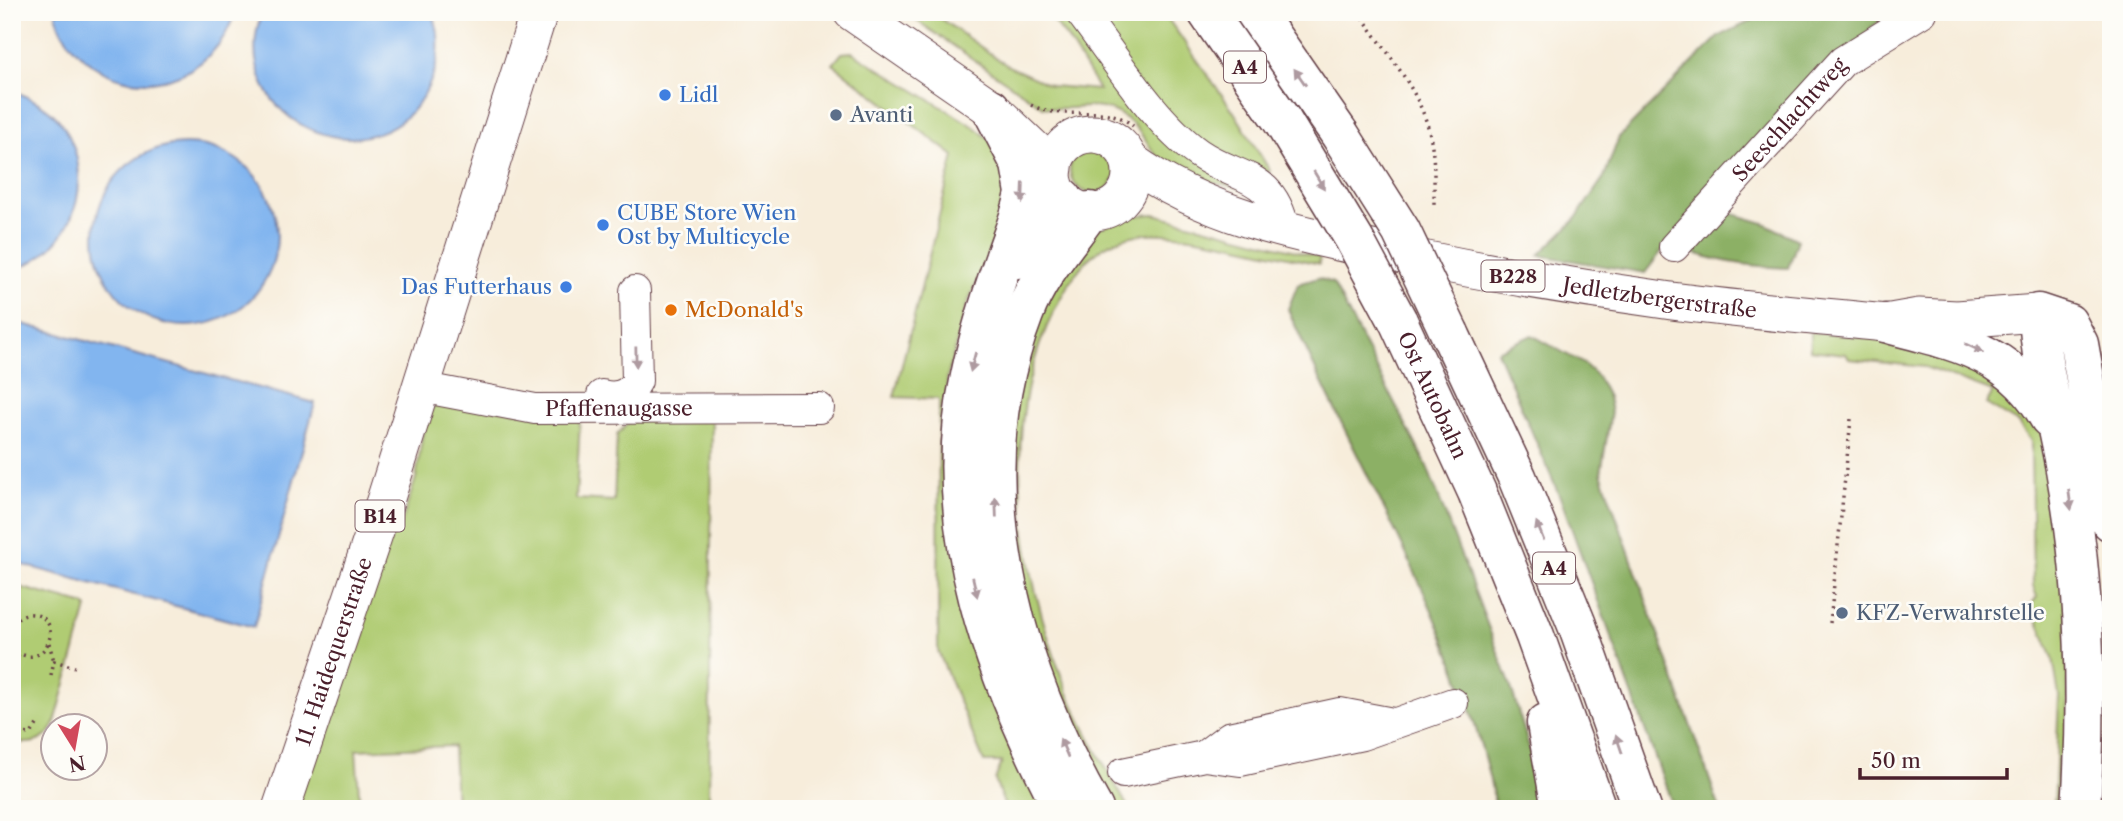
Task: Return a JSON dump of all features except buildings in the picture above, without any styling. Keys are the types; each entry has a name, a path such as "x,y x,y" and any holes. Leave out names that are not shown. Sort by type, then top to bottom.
{"highway":[{"name":"Ost Autobahn","path":"1207,12 1283,122 1354,239 1398,321 1477,492 1535,636 1597,809"},
{"name":"Ost Autobahn","path":"1255,12 1339,133 1401,231 1517,477 1552,563 1642,809"},
{"path":"991,108 1020,164 1025,193 976,351 964,407 960,461 965,532 979,603 1014,711 1063,809"},
{"path":"994,297 1015,261 1081,195"},
{"path":"1081,195 1024,313 1003,383 995,452 997,532 1013,611 1043,700 1094,809"},
{"path":"2081,809 2084,719 2080,579 2066,475 2039,345 2038,313 2068,323 2079,344 2105,474 2111,522"},
{"path":"1885,323 1957,341 1994,358 2030,388 2057,433"},
{"path":"1535,636 1533,679 1550,734 1561,809"}],"main road":[{"name":"11. Haidequerstraße","path":"281,809 420,387 539,12"},
{"path":"852,12 991,108 1081,195"},
{"path":"991,108 1076,137"},
{"path":"1088,134 1113,140 1129,160 1130,182 1081,195 1061,150 1076,137 1088,134"},
{"name":"Jedletzbergerstraße","path":"1129,160 1165,186 1244,219 1285,231 1466,268 1660,300 1885,323 1919,317 1956,319 2038,313"},
{"name":"Jedletzbergerstraße","path":"1081,195 1244,219"}],"street":[{"path":"1080,12 1177,134 1199,153 1254,178 1278,204 1285,231"},
{"name":"Seeschlachtweg","path":"1674,247 1843,61 1922,12"},
{"path":"602,395 622,395 632,390 637,381 635,291"},
{"name":"Pfaffenaugasse","path":"420,387 535,409 819,408"},
{"path":"1123,773 1204,756 1240,761 1362,735 1453,703"}],"path":[{"path":"1359,12 1407,83 1425,118 1434,158 1434,206"},
{"path":"1830,623 1851,419"},
{"path":"12,623 29,614 42,618 50,629 49,643 54,661 51,675"},
{"path":"12,660 20,654 40,654 49,643"},
{"path":"12,647 20,654"},
{"path":"54,661 75,667"},
{"path":"12,674 18,686 12,701"},
{"path":"12,732 32,734 38,723"},
{"path":"17,748 21,734"}],"green space":[{"path":"904,12 931,12 1008,66 1052,86 1099,90 1067,38 1046,12 1163,12 1234,112 1270,171 1239,188 1175,170 1158,157 1134,126 1121,115 1096,107 1043,107"},
{"path":"1769,12 1893,12 1872,27 1723,211 1764,223 1798,240 1788,268 1727,262 1668,243 1645,273 1539,255 1574,221 1604,177 1619,137 1718,37"},
{"path":"852,52 973,126 1004,151 1009,206 966,307 947,379 945,460 1051,809 1006,809 995,780 1002,762 984,762 938,651 939,399 894,397 954,156 833,64 842,53"},
{"path":"1093,147 1110,153 1116,170 1110,187 1093,193 1076,187 1070,170 1076,153"},
{"path":"1154,214 1319,257 1320,264 1177,235 1137,235 1122,239 1096,252 1077,272 1055,309 1036,354 1025,402 1020,451 1021,500 1027,549 1037,598 1067,691 1129,809 1104,809 1032,641 1002,462 1040,295 1090,231 1131,216"},
{"path":"1318,278 1333,283 1426,464 1509,681 1535,766 1543,809 1496,809 1480,743 1459,678 1434,615 1288,309 1298,284"},
{"path":"1810,332 1923,343 1968,357 2045,431 2067,554 2069,809 2054,809 2059,696 2053,658 2031,605 2037,597 2033,586 2031,441 2018,423 1986,404 1993,392 1925,367 1849,359 1846,354 1810,350"},
{"path":"1532,335 1584,364 1597,376 1608,397 1611,412 1601,473 1720,809 1674,809 1560,497 1497,351"},
{"path":"444,402 580,420 576,499 614,501 617,435 630,421 712,413 709,809 456,809 453,746 356,750 360,809 292,809 393,525 400,527 416,478 423,431 431,408"},
{"path":"12,585 86,605 87,608 58,712 38,712 38,741 31,743 12,741"}],"water":[{"path":"56,12 235,12 225,35 210,54 192,69 171,78 149,82 126,80 104,72 83,57 65,37"},
{"path":"262,12 432,12 438,39 433,76 406,117 376,134 344,138 312,130 284,112 264,85 255,52"},
{"path":"12,90 41,104 59,120 74,147 79,169 74,212 64,231 51,248 33,261 12,270"},
{"path":"186,144 221,151 251,170 270,200 277,235 270,270 251,300 221,319 186,326 151,319 121,300 102,270 95,235 102,200 121,170 151,151"},
{"path":"12,321 315,403 254,627 12,562"}],"place":[{"name":"Lidl","path":"665,95"},
{"name":"Avanti","path":"836,115"},
{"name":"CUBE Store Wien Ost by Multicycle","path":"603,225"},
{"name":"Das Futterhaus","path":"566,287"},
{"name":"McDonald's","path":"671,310"},
{"name":"KFZ-Verwahrstelle","path":"1842,613"}]}
